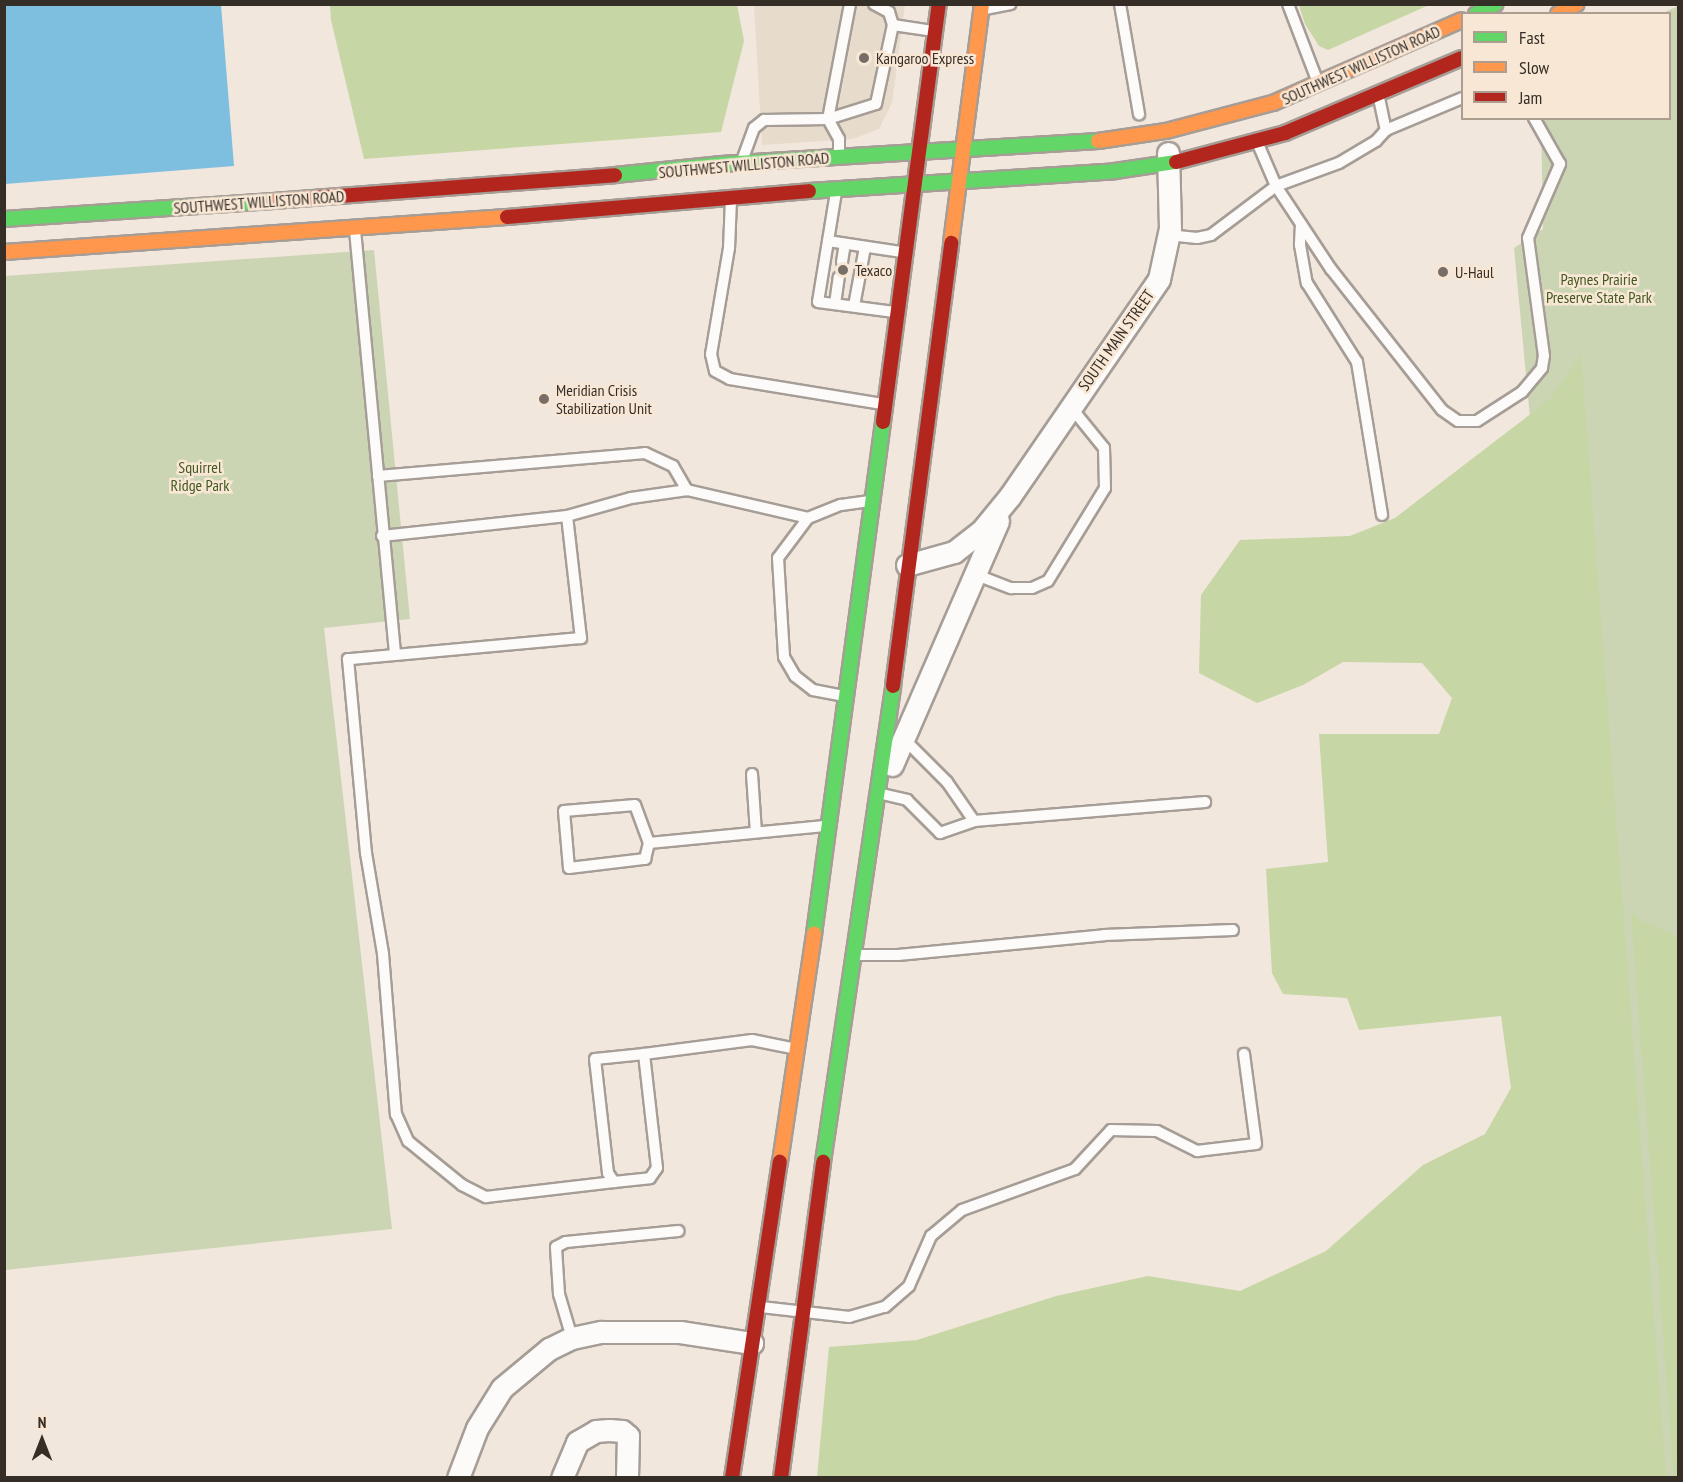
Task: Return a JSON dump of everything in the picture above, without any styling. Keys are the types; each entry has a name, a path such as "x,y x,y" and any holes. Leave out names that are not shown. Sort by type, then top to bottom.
{"main road":[{"path":"732,1478 758,1344 757,1306 803,1051 830,825 853,698 855,642 939,4"},
{"path":"1480,12 1496,4"},
{"path":"1562,12 1577,4"},
{"path":"781,1478 793,1348 804,1311 832,1057 852,954 879,788 883,702 959,182 982,7"},
{"name":"SOUTHWEST WILLISTON ROAD","path":"4,252 353,211 548,182 839,156 1060,146 1166,131 1251,110 1320,85 1461,20"},
{"name":"SOUTHWEST WILLISTON ROAD","path":"4,219 353,211 731,196 1062,177 1169,164 1256,141 1378,96 1461,58"},
{"path":"855,642 873,602"}],"street":[{"name":"SOUTH MAIN STREET","path":"901,571 954,552 969,543 1010,496 1159,279 1168,235 1169,164 1166,131"},
{"name":"SOUTH MAIN STREET","path":"879,788 1010,496"},
{"path":"458,1478 477,1428 502,1388 549,1349 572,1338 601,1332 671,1332 758,1344"},
{"path":"562,1478 577,1442 596,1431 609,1430 628,1436 627,1478"}],"lane":[{"path":"839,156 839,139 828,118 850,4"},
{"path":"741,163 754,128 764,120 828,118 876,105 893,26 889,12 874,4"},
{"path":"982,7 1011,4"},
{"path":"1120,4 1139,114"},
{"path":"1288,4 1302,47 1320,85"},
{"path":"893,26 935,32"},
{"path":"1378,96 1386,130"},
{"path":"1168,235 1197,238 1211,235 1276,186 1339,163 1376,141 1386,130 1461,98"},
{"path":"1256,141 1276,186 1331,269 1442,410 1458,421 1477,421 1522,392 1542,368 1544,356 1528,238 1560,164 1535,120"},
{"path":"836,189 818,302 898,312"},
{"path":"731,196 729,248 711,354 715,371 730,379 886,405"},
{"path":"353,211 382,536 395,654"},
{"path":"1301,224 1300,245 1307,283 1357,362 1382,515"},
{"path":"828,241 906,252"},
{"path":"842,262 845,244"},
{"path":"854,306 865,247"},
{"path":"835,304 839,277"},
{"path":"974,574 1011,588 1032,588 1048,581 1105,488 1104,448 1070,406"},
{"path":"378,476 645,453 673,466 687,490"},
{"path":"382,536 567,516 631,498 687,490 808,518"},
{"path":"853,698 813,690 795,676 784,657 778,558 808,518 841,505 874,500"},
{"path":"567,516 580,638 348,659 366,853 383,954 396,1114 408,1141 462,1185 486,1197 650,1178 657,1168 644,1054"},
{"path":"903,738 947,782 974,821"},
{"path":"752,774 756,832"},
{"path":"879,788 906,800 940,833 974,821 1205,802"},
{"path":"635,805 649,843 645,860 569,868 564,811 635,805"},
{"path":"649,843 830,825"},
{"path":"852,954 898,955 1104,935 1233,930"},
{"path":"614,1182 608,1173 595,1059 752,1040 803,1051"},
{"path":"757,1306 849,1317 885,1307 909,1286 931,1236 962,1210 1075,1169 1111,1130 1157,1131 1197,1151 1257,1144 1244,1054"},
{"path":"572,1338 559,1294 556,1247 566,1242 678,1231"}],"shaded area":[{"path":"754,5 905,5 892,103 879,129 853,139 762,145"}],"green space":[{"path":"1299,4 1429,5 1328,50 1319,46 1305,24"},
{"path":"330,5 737,5 744,41 721,132 364,159 331,20"},
{"name":"Paynes Prairie Preserve State Park","path":"1678,6 1678,1477 1630,1477 1514,248 1543,229 1541,120 1671,120 1671,12 1665,12"},
{"name":"Squirrel Ridge Park","path":"374,250 410,619 324,628 392,1229 5,1270 5,276"},
{"path":"1581,355 1666,1477 817,1477 829,1347 917,1340 1056,1296 1148,1276 1240,1291 1326,1251 1423,1165 1485,1134 1511,1088 1501,1016 1359,1030 1347,998 1283,994 1272,973 1266,869 1328,862 1319,734 1439,734 1452,698 1422,663 1343,662 1303,685 1257,703 1199,673 1201,595 1240,540 1350,536 1395,518 1550,399"},
{"path":"1631,911 1641,920 1678,937 1678,1477 1674,1477"}],"water":[{"path":"5,4 221,5 234,166 5,184"}],"traffic: fast":[{"path":"1480,12 1496,4"},
{"path":"615,175 721,164 1098,141"},
{"path":"809,191 1115,171 1176,162"},
{"path":"4,219 273,201"},
{"path":"814,934 883,422"},
{"path":"823,1162 893,686"}],"traffic: slow":[{"path":"951,243 982,4"},
{"path":"1562,12 1577,4"},
{"path":"1098,141 1166,131 1273,103 1461,20"},
{"path":"4,252 507,217"},
{"path":"780,1162 814,934"}],"traffic: jam":[{"path":"883,422 939,4"},
{"path":"1176,162 1285,133 1461,58"},
{"path":"273,201 615,175"},
{"path":"507,217 809,191"},
{"path":"893,686 951,243"},
{"path":"732,1478 780,1162"},
{"path":"781,1478 823,1162"}],"place":[{"name":"Kangaroo Express","path":"864,58"},
{"name":"Texaco","path":"843,270"},
{"name":"U-Haul","path":"1443,272"},
{"name":"Meridian Crisis Stabilization Unit","path":"544,399"}]}
